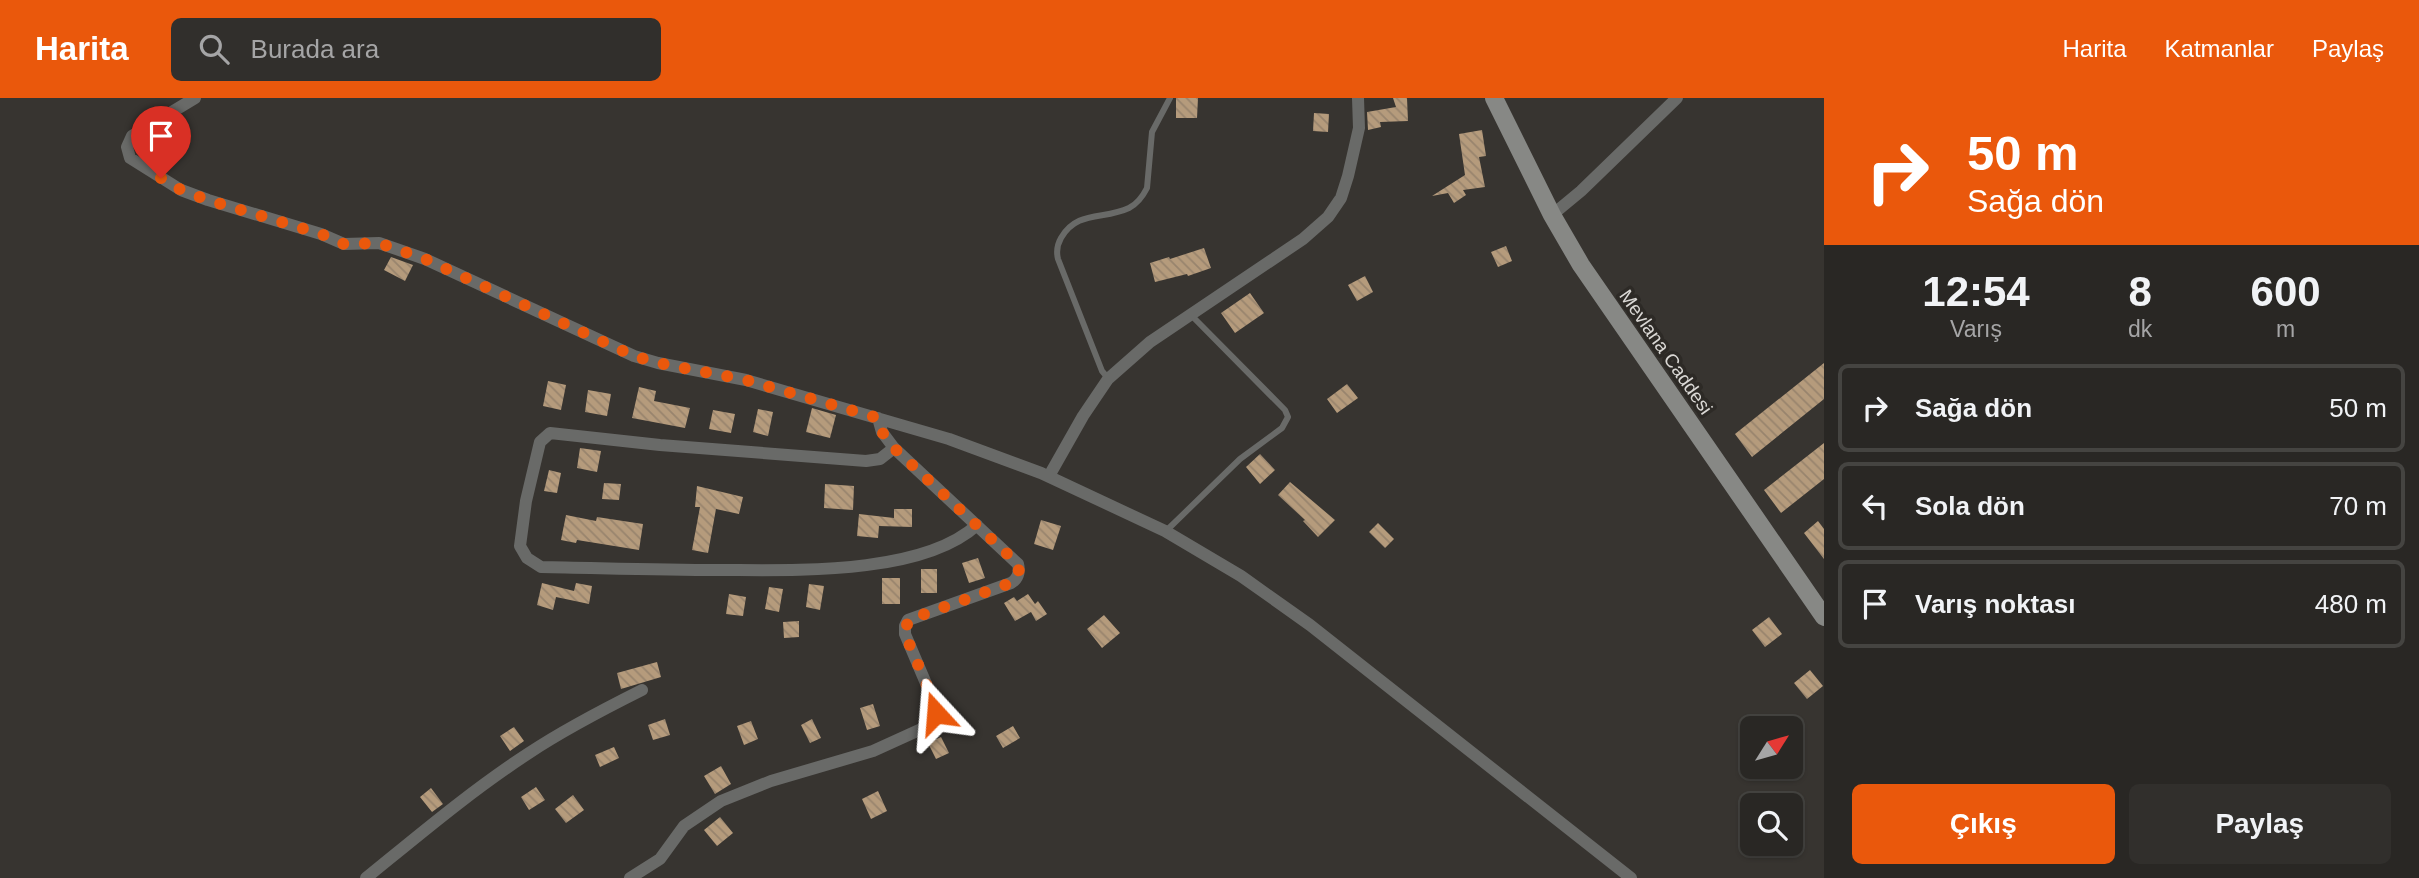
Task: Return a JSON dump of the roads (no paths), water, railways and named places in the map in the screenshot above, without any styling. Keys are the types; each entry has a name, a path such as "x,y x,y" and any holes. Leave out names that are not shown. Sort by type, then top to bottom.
{"street":[{"path":"195,98 136,132 128,141 130,158 181,190 321,234 344,244 379,243 425,259 634,356 746,380 949,439 1049,476 1165,531 1241,576 1310,625 1631,878"},
{"path":"1049,476 1083,416 1108,379 1150,342 1312,233 1328,217 1340,198 1348,176 1359,128 1358,98"},
{"name":"Mevlana Caddesi","path":"1494,98 1552,215 1581,265 1824,617"},
{"path":"1552,215 1581,191 1676,98"},
{"path":"630,878 660,859 684,826 721,801 793,774 873,751 931,723 936,707 905,634 906,623 1011,583 1017,578 1018,564 894,448 882,432 878,418"},
{"path":"894,448 880,459 866,461 550,433 540,442 526,501 520,546 527,558 541,567 817,569 871,564 914,555 956,539 977,525"},
{"path":"366,878 428,827 526,754 642,690"}],"lane":[{"path":"1108,379 1083,324 1058,259 1057,248 1063,234 1074,223 1087,216 1123,210 1134,205 1143,195 1147,188 1152,132 1170,98"},
{"path":"1165,531 1231,468 1282,428 1288,417 1276,400 1191,316"}]}
